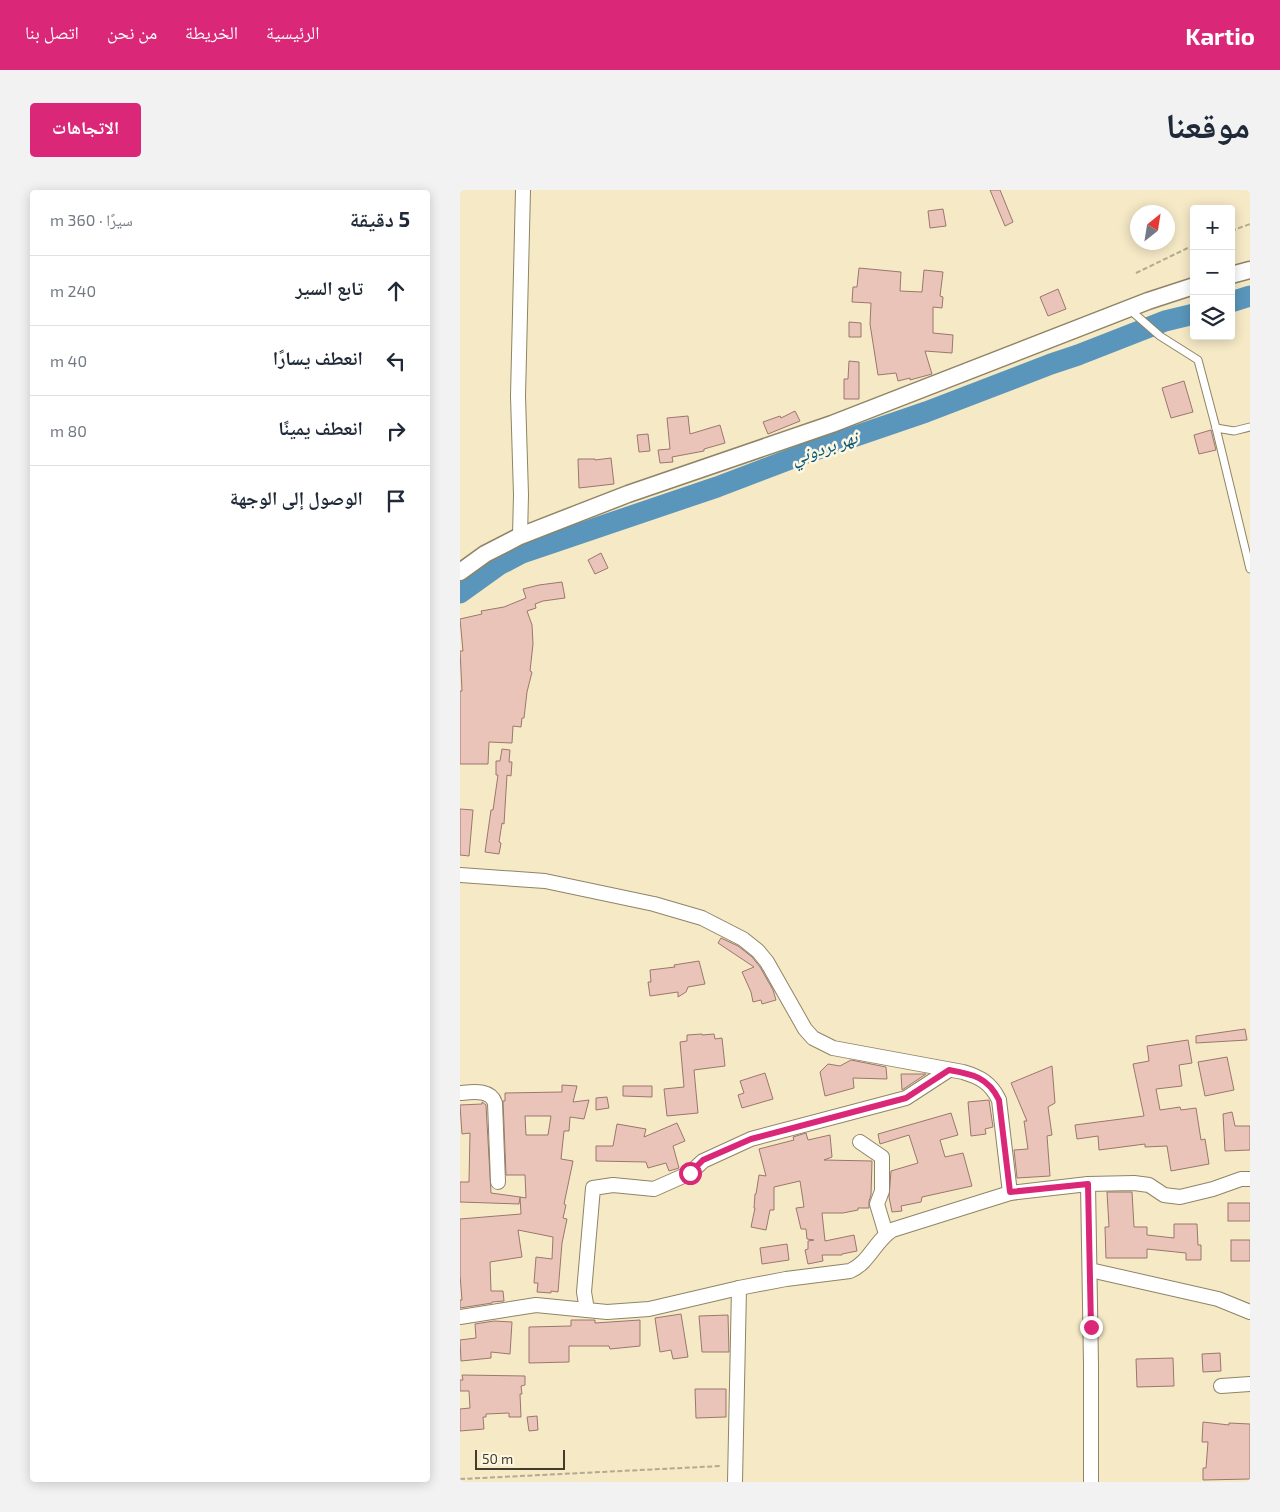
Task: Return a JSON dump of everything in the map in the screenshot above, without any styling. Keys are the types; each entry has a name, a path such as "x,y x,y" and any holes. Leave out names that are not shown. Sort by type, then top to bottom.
{"street":[{"path":"520,536 518,396 523,190"},
{"path":"1235,274 1250,270"},
{"path":"460,572 485,554 520,536 628,494 832,424 1133,313 1190,288"},
{"path":"460,875 546,881 654,904 702,918 743,939 758,951 767,962 805,1029 813,1038 823,1044 852,1052 977,1076 987,1082 999,1100 1010,1192"},
{"path":"586,1310 584,1292 592,1188 613,1185 654,1189 690,1173 703,1160 751,1139 906,1098 949,1070"},
{"path":"460,1094 485,1093 493,1098 495,1103 498,1182"},
{"path":"860,1142 882,1157 882,1191 877,1204 886,1234"},
{"path":"460,1318 536,1306 606,1312 649,1309 786,1279 850,1271 859,1267 865,1261 886,1234 904,1226 1010,1192 1088,1184 1134,1183 1149,1185 1164,1195 1180,1197 1213,1189 1240,1179 1250,1179"},
{"path":"1088,1184 1091,1482"},
{"path":"1090,1270 1218,1299 1250,1312"},
{"path":"735,1482 739,1288"},
{"path":"1221,1386 1250,1384"}],"lane":[{"path":"1133,313 1160,336 1198,360 1250,569"},
{"path":"1216,428 1234,432 1250,427"}],"path":[{"path":"1235,230 1250,224"},
{"path":"1136,273 1190,247"},
{"path":"460,1479 735,1465"}],"building":[{"path":"990,190 1000,190 1013,222 1005,226"},
{"path":"943,209 946,226 930,228 928,211"},
{"path":"859,268 901,272 900,291 922,292 924,270 943,272 940,296 943,297 942,308 933,307 933,333 953,335 952,353 925,351 932,374 898,381 896,373 878,375 870,324 871,303 852,302 853,287 857,287"},
{"path":"1058,289 1066,309 1048,316 1040,297"},
{"path":"849,322 861,323 861,337 849,337"},
{"path":"849,361 859,362 859,399 844,399 844,379 848,379"},
{"path":"1184,381 1193,412 1171,418 1162,388"},
{"path":"795,411 800,421 768,434 763,422 780,416 781,418"},
{"path":"688,416 690,434 720,425 725,443 704,449 704,451 672,457 673,462 660,463 658,450 670,449 667,418"},
{"path":"1211,430 1216,450 1199,454 1194,435"},
{"path":"648,434 650,451 639,452 637,435"},
{"path":"611,458 614,484 579,488 578,459 595,460"},
{"path":"601,553 608,568 595,574 588,560"},
{"path":"562,582 565,598 543,601 535,604 536,608 527,611 532,625 533,644 530,671 532,672 521,727 513,726 512,743 489,742 488,764 460,764 460,691 462,691 460,651 463,651 460,619 482,614 481,611 504,607 526,598 523,589"},
{"path":"502,749 510,750 509,762 512,762 511,776 507,775 504,824 502,823 499,854 485,852 498,775 496,775 496,761 500,761"},
{"path":"460,809 473,810 469,856 460,855"},
{"path":"721,938 738,946 752,957 773,990 776,1000 762,1004 761,1000 753,1002 751,992 742,972 754,967 718,943"},
{"path":"699,961 705,984 688,987 686,992 678,997 678,992 650,996 648,982 651,982 650,970 675,967 674,965"},
{"path":"1245,1029 1247,1040 1196,1043 1196,1036"},
{"path":"714,1034 715,1039 722,1038 725,1066 694,1070 698,1113 667,1116 664,1089 684,1087 680,1042 687,1041 687,1035"},
{"path":"1188,1040 1192,1063 1179,1065 1182,1086 1156,1089 1160,1110 1180,1107 1181,1110 1196,1108 1201,1140 1205,1139 1209,1164 1171,1171 1167,1146 1145,1147 1145,1144 1099,1150 1098,1136 1077,1139 1075,1125 1144,1116 1133,1064 1149,1061 1147,1046"},
{"path":"1227,1057 1234,1090 1205,1096 1198,1062"},
{"path":"851,1060 886,1067 887,1079 853,1078 854,1088 825,1096 820,1072 828,1064 840,1066"},
{"path":"1052,1066 1055,1103 1048,1107 1052,1135 1047,1136 1050,1176 1017,1178 1014,1150 1028,1149 1024,1121 1027,1121 1011,1083"},
{"path":"765,1073 773,1099 742,1108 738,1095 744,1093 740,1081"},
{"path":"901,1074 926,1074 902,1090"},
{"path":"562,1085 577,1086 573,1102 589,1100 584,1119 570,1117 569,1131 564,1131 561,1159 573,1161 564,1204 566,1205 563,1218 567,1219 562,1243 558,1292 537,1292 538,1283 534,1283 536,1257 552,1259 553,1237 518,1230 522,1257 490,1262 491,1291 503,1291 504,1301 460,1308 460,1300 462,1300 460,1219 521,1214 520,1197 526,1198 525,1175 506,1175 503,1101 505,1101 505,1093 562,1092","holes":["525,1116 551,1116 548,1135 526,1135"]},
{"path":"623,1086 652,1086 652,1097 623,1096"},
{"path":"607,1097 609,1108 596,1110 596,1098"},
{"path":"989,1100 993,1127 985,1129 986,1134 971,1136 968,1102"},
{"path":"482,1102 486,1105 491,1193 520,1197 519,1204 460,1202 460,1182 469,1182 470,1133 462,1134 460,1105 482,1104"},
{"path":"1232,1112 1235,1126 1250,1126 1250,1150 1225,1151 1223,1114"},
{"path":"951,1113 958,1135 940,1140 945,1157 963,1153 972,1186 922,1197 921,1202 901,1206 902,1211 892,1212 889,1197 891,1171 918,1163 909,1135 880,1144 878,1134"},
{"path":"677,1123 685,1141 673,1146 679,1168 669,1171 666,1163 648,1168 646,1162 596,1161 596,1146 613,1146 617,1124 646,1129 644,1137"},
{"path":"806,1133 808,1140 830,1135 832,1157 824,1160 872,1161 869,1208 858,1208 858,1210 843,1213 822,1213 825,1241 854,1235 857,1251 842,1255 822,1255 823,1261 808,1264 805,1250 808,1249 808,1241 814,1240 807,1239 806,1229 801,1229 796,1208 804,1207 800,1181 774,1187 774,1210 770,1210 766,1230 751,1227 759,1175 766,1176 759,1149 794,1140 793,1137"},
{"path":"1107,1192 1132,1192 1134,1227 1147,1227 1147,1235 1174,1238 1174,1224 1197,1224 1198,1245 1201,1245 1201,1260 1186,1260 1186,1253 1147,1249 1147,1258 1106,1258 1105,1227 1109,1227"},
{"path":"1228,1203 1250,1203 1250,1221 1228,1221"},
{"path":"1231,1240 1250,1240 1250,1261 1231,1261"},
{"path":"787,1244 789,1260 762,1264 760,1248"},
{"path":"681,1314 688,1357 673,1359 671,1350 660,1352 655,1318"},
{"path":"728,1315 729,1352 702,1352 699,1316"},
{"path":"571,1320 595,1320 595,1323 640,1320 640,1346 610,1349 609,1346 569,1346 569,1362 529,1363 529,1327 571,1326"},
{"path":"494,1321 512,1322 510,1354 491,1352 491,1358 461,1361 460,1340 476,1338 475,1324"},
{"path":"1220,1353 1221,1371 1203,1372 1202,1354"},
{"path":"1173,1358 1174,1386 1137,1387 1136,1359"},
{"path":"462,1375 525,1376 525,1385 521,1386 522,1394 520,1394 521,1417 509,1417 509,1413 486,1414 486,1417 483,1417 484,1429 460,1431 460,1409 470,1408 469,1391 460,1391 460,1380 463,1380"},
{"path":"695,1389 726,1389 726,1417 696,1418"},
{"path":"537,1416 538,1430 529,1431 527,1417"},
{"path":"1203,1422 1229,1425 1229,1423 1250,1424 1250,1479 1203,1480 1203,1468 1206,1468 1208,1442 1202,1442"}],"waterway":[{"name":"نهر بردوني","path":"1235,301 1250,296"},
{"name":"نهر بردوني","path":"460,593 499,565 522,553 717,487 809,452 926,412 1165,321 1190,315"}],"route":[{"path":"690,1173 703,1160 751,1139 906,1098 949,1070 977,1076 987,1082 999,1100 1010,1192 1088,1184 1091,1327"}]}
